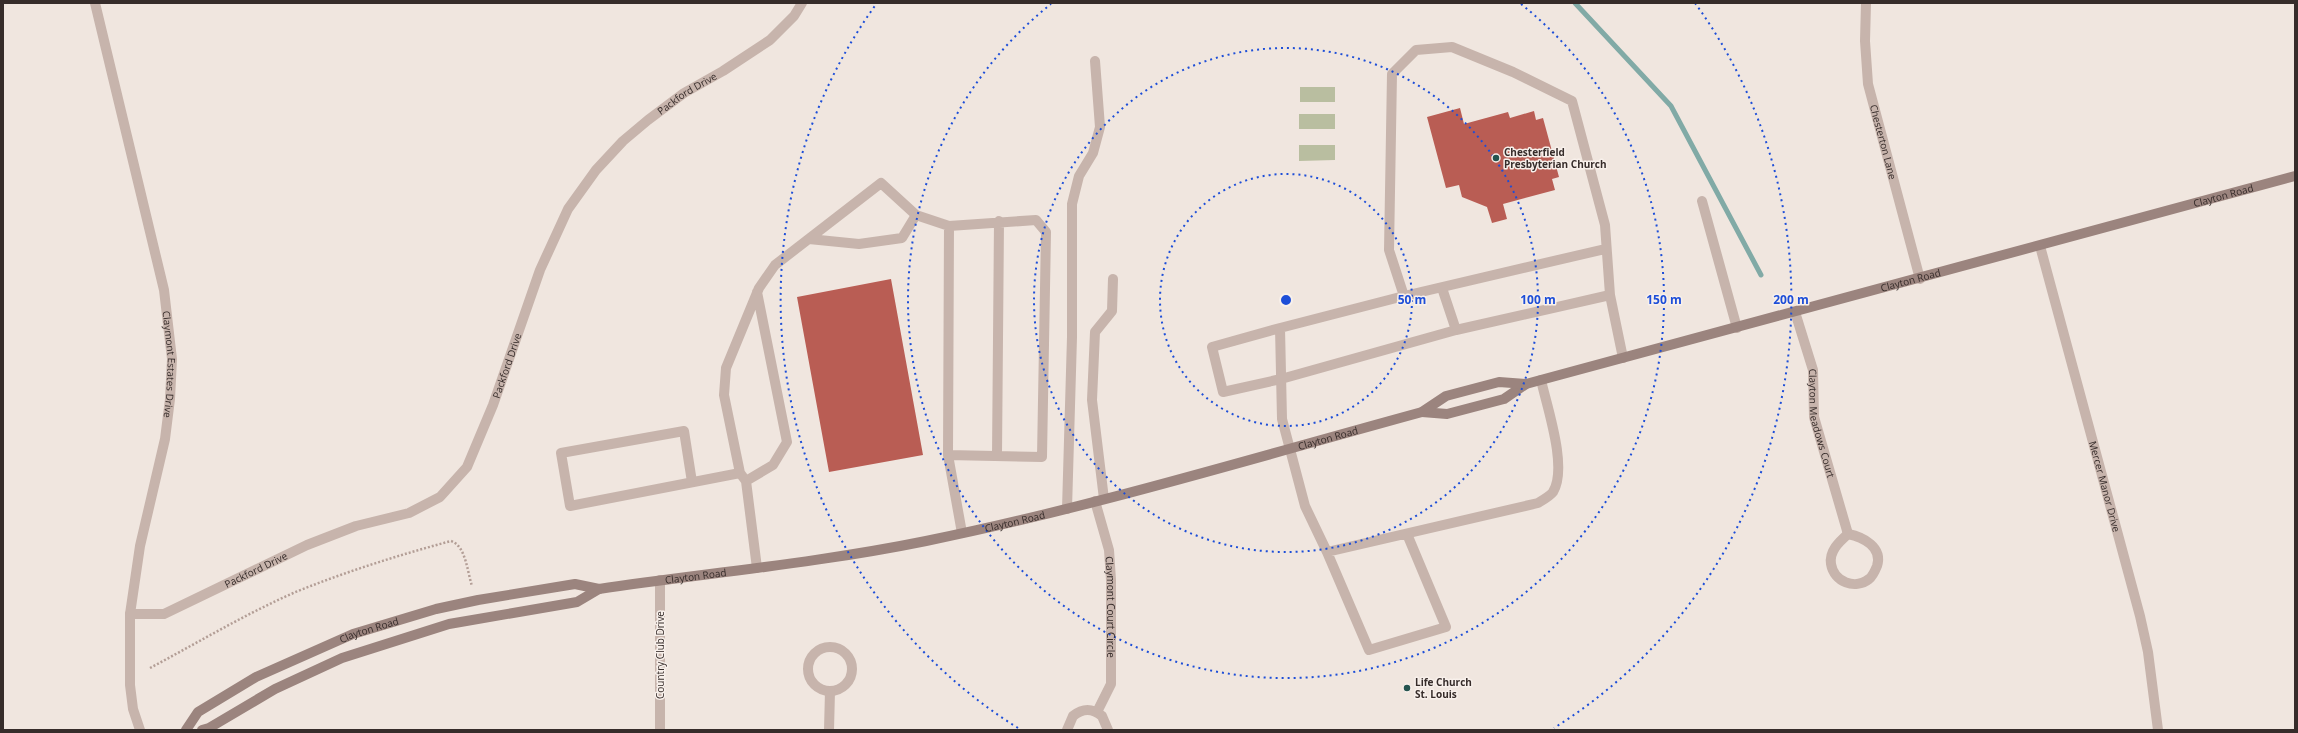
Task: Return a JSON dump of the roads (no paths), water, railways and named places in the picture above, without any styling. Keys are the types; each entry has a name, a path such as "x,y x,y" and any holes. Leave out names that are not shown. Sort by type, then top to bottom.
{"main road":[{"name":"Clayton Road","path":"202,730 209,728 275,689 342,658 448,624 577,602 599,590 660,580 757,568 923,542 1067,509 1422,412 1446,396 1499,382 1526,384 2294,178"},
{"name":"Clayton Road","path":"1422,412 1447,414 1504,399 1526,384"},
{"name":"Clayton Road","path":"186,730 198,712 256,677 353,634 436,608 478,600 575,584 599,590"}],"street":[{"name":"Claymont Estates Drive","path":"94,3 164,290 172,359 170,399 165,439 140,546 130,614 130,685 133,708 140,730"},
{"name":"Packford Drive","path":"130,614 164,614 308,545 356,526 408,513 440,497 467,467 493,406 540,270 568,209 596,170 623,141 684,93 723,71 770,40 794,16 802,3"},
{"name":"Chesterton Lane","path":"1866,3 1865,41 1868,84 1920,279"},
{"path":"1404,296 1389,250 1392,74 1416,50 1452,47 1513,72 1572,101 1605,225 1605,249 1610,295 1623,358"},
{"path":"1067,509 1072,337 1072,204 1079,176 1093,153 1100,127 1094,61"},
{"path":"757,568 743,477 724,395 726,368 757,292 775,265 881,183 916,215 949,226 999,221 1036,220 1046,232 1042,457 948,455"},
{"path":"1702,201 1737,328"},
{"path":"809,239 859,244 902,238 916,215"},
{"path":"997,456 999,221"},
{"path":"949,226 948,455 962,534"},
{"name":"Mercer Manor Drive","path":"2040,246 2140,616 2148,652 2158,730"},
{"path":"1605,249 1404,296 1212,347 1223,392 1281,379 1456,330 1610,295"},
{"name":"Claymont Court Circle","path":"1096,712 1111,684 1112,580 1109,550 1100,500 1092,400 1095,332 1112,310 1113,279"},
{"path":"1442,288 1456,330"},
{"path":"692,482 684,431 562,453 570,506 692,482 743,477 773,465 787,442 757,292"},
{"name":"Clayton Meadows Court","path":"1795,312 1813,370 1814,417 1848,534"},
{"path":"1280,328 1282,420 1291,448 1305,506 1327,552 1369,650 1446,627 1407,534"},
{"path":"1327,552 1538,503 1552,492 1559,476 1554,439 1541,380"},
{"path":"1848,534 1865,539 1871,544 1877,555 1878,563 1874,573 1869,579 1860,583 1852,584 1840,579 1831,566 1833,551 1848,534"},
{"name":"Country Club Drive","path":"660,580 660,730"},
{"path":"827,647 841,650 851,661 852,668 848,681 844,686 830,691 823,690 812,681 808,667 814,654 827,647"},
{"path":"829,730 830,691"},
{"path":"1067,730 1069,721 1078,712 1091,710 1096,712 1106,721 1108,730"}],"waterway":[{"path":"1575,3 1671,106 1761,275"}],"place":[{"name":"Chesterfield Presbyterian Church","path":"1496,158"},
{"name":"Life Church St. Louis","path":"1407,688"}]}
